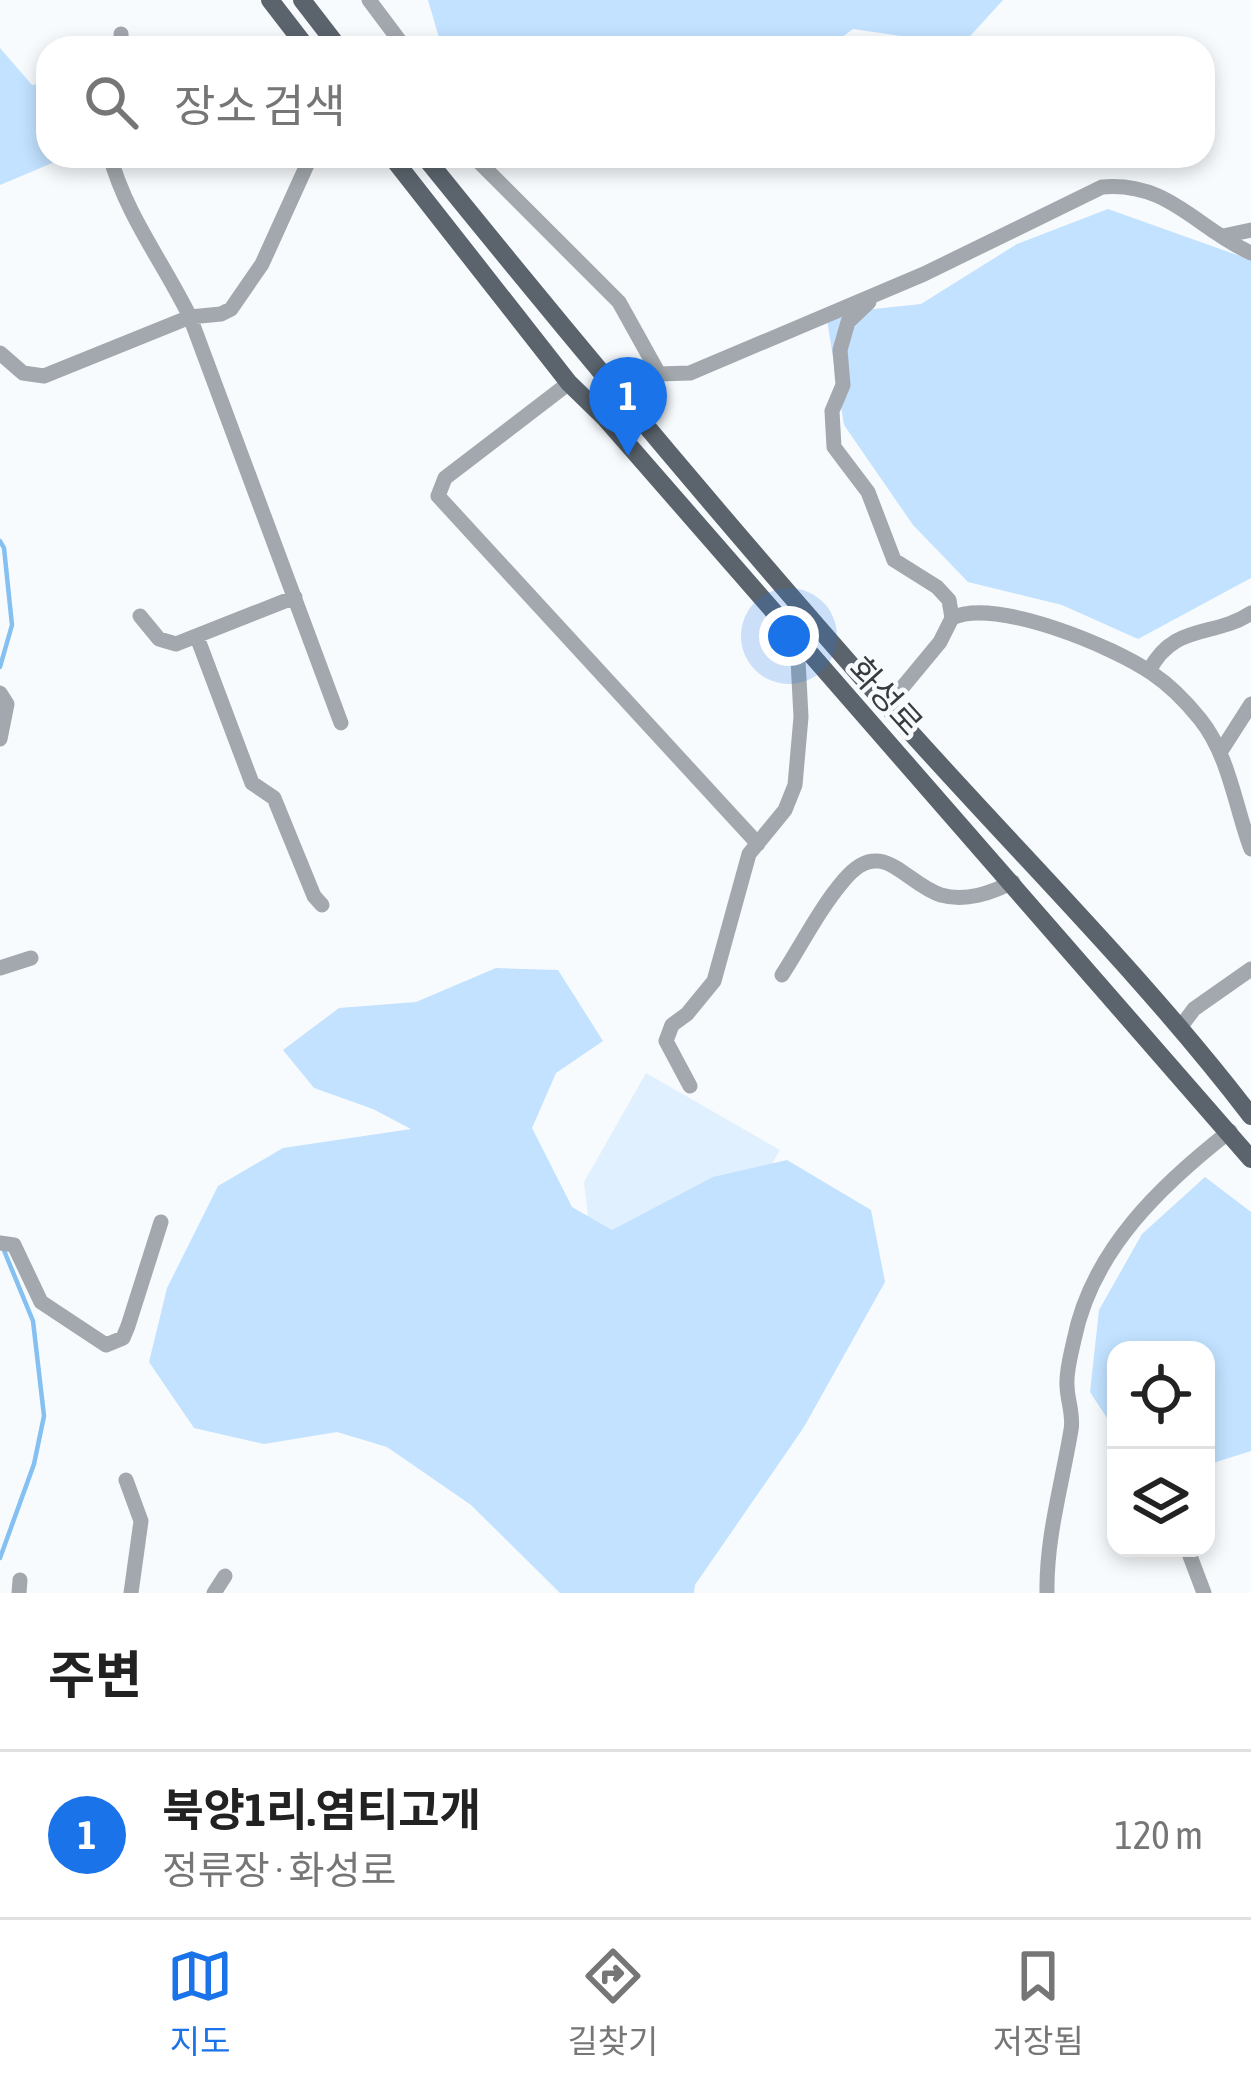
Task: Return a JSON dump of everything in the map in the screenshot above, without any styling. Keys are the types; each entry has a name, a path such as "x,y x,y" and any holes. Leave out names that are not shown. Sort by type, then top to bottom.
{"main road":[{"path":"270,0 298,36"},
{"path":"302,0 330,36"},
{"name":"화성로","path":"400,168 568,383 605,418 1251,1160"},
{"name":"화성로","path":"434,168 625,402 887,706 1179,1029 1251,1116"}],"street":[{"path":"369,0 396,36"},
{"path":"113,168 121,196 190,317 341,723"},
{"path":"0,353 23,373 44,376 190,317 231,309 251,285 305,168"},
{"path":"485,168 619,302 659,374"},
{"path":"605,418 659,374 690,373 880,292 1102,187 1129,184 1156,192 1251,253"},
{"path":"1223,236 1251,230"},
{"path":"880,292 848,322 840,350 843,385 832,411 834,447 868,492 894,560 937,587 949,600 952,619"},
{"path":"568,383 445,478 438,496 758,844"},
{"path":"140,616 165,644 197,637 295,597"},
{"path":"887,706 940,642 952,619 967,611 1022,617 1149,670 1201,721 1220,751 1251,849"},
{"path":"1149,670 1159,652 1186,634 1251,614"},
{"path":"197,637 252,783 274,798 314,896 322,905"},
{"path":"690,1086 666,1041 672,1025 714,981 749,854 784,810 795,785 801,717 797,641"},
{"path":"0,739 7,704 1,694"},
{"path":"1220,751 1251,704"},
{"path":"782,975 846,877 868,863 885,861 940,895 988,895 1012,882"},
{"path":"0,968 31,958"},
{"path":"1179,1029 1194,1010 1251,969"},
{"path":"1047,1593 1046,1566 1073,1423 1066,1385 1074,1334 1120,1237 1153,1196 1229,1131"},
{"path":"3,1242 19,1253 41,1302 106,1346 123,1338 161,1222"},
{"path":"126,1480 141,1521 131,1593"},
{"path":"1190,1557 1204,1593"},
{"path":"214,1593 225,1576"}],"shaded area":[{"path":"428,0 1003,0 970,36 901,36 853,29 843,36 438,36"},
{"path":"0,48 36,84 36,168 40,168 0,185"},
{"path":"1108,209 1251,260 1251,578 1138,639 1062,605 968,582 913,525 844,425 826,314 921,304 1017,244"},
{"path":"496,968 558,970 603,1041 556,1073 532,1128 572,1207 612,1230 713,1177 787,1160 871,1210 885,1282 804,1427 694,1593 560,1593 471,1505 387,1447 337,1432 264,1444 194,1428 149,1362 167,1288 218,1186 283,1148 411,1129 373,1109 314,1088 283,1050 339,1008 416,1002"},
{"path":"646,1073 780,1150 670,1340 597,1297 584,1182"},
{"path":"1205,1177 1251,1212 1251,1451 1215,1462 1215,1341 1107,1341 1107,1418 1090,1392 1099,1310 1142,1234"}],"waterway":[{"path":"0,541 12,625 0,667"},
{"path":"0,1558 34,1464 44,1416 33,1321 3,1248"}],"place":[{"name":"북양1리.염티고개","path":"628,456"}]}
